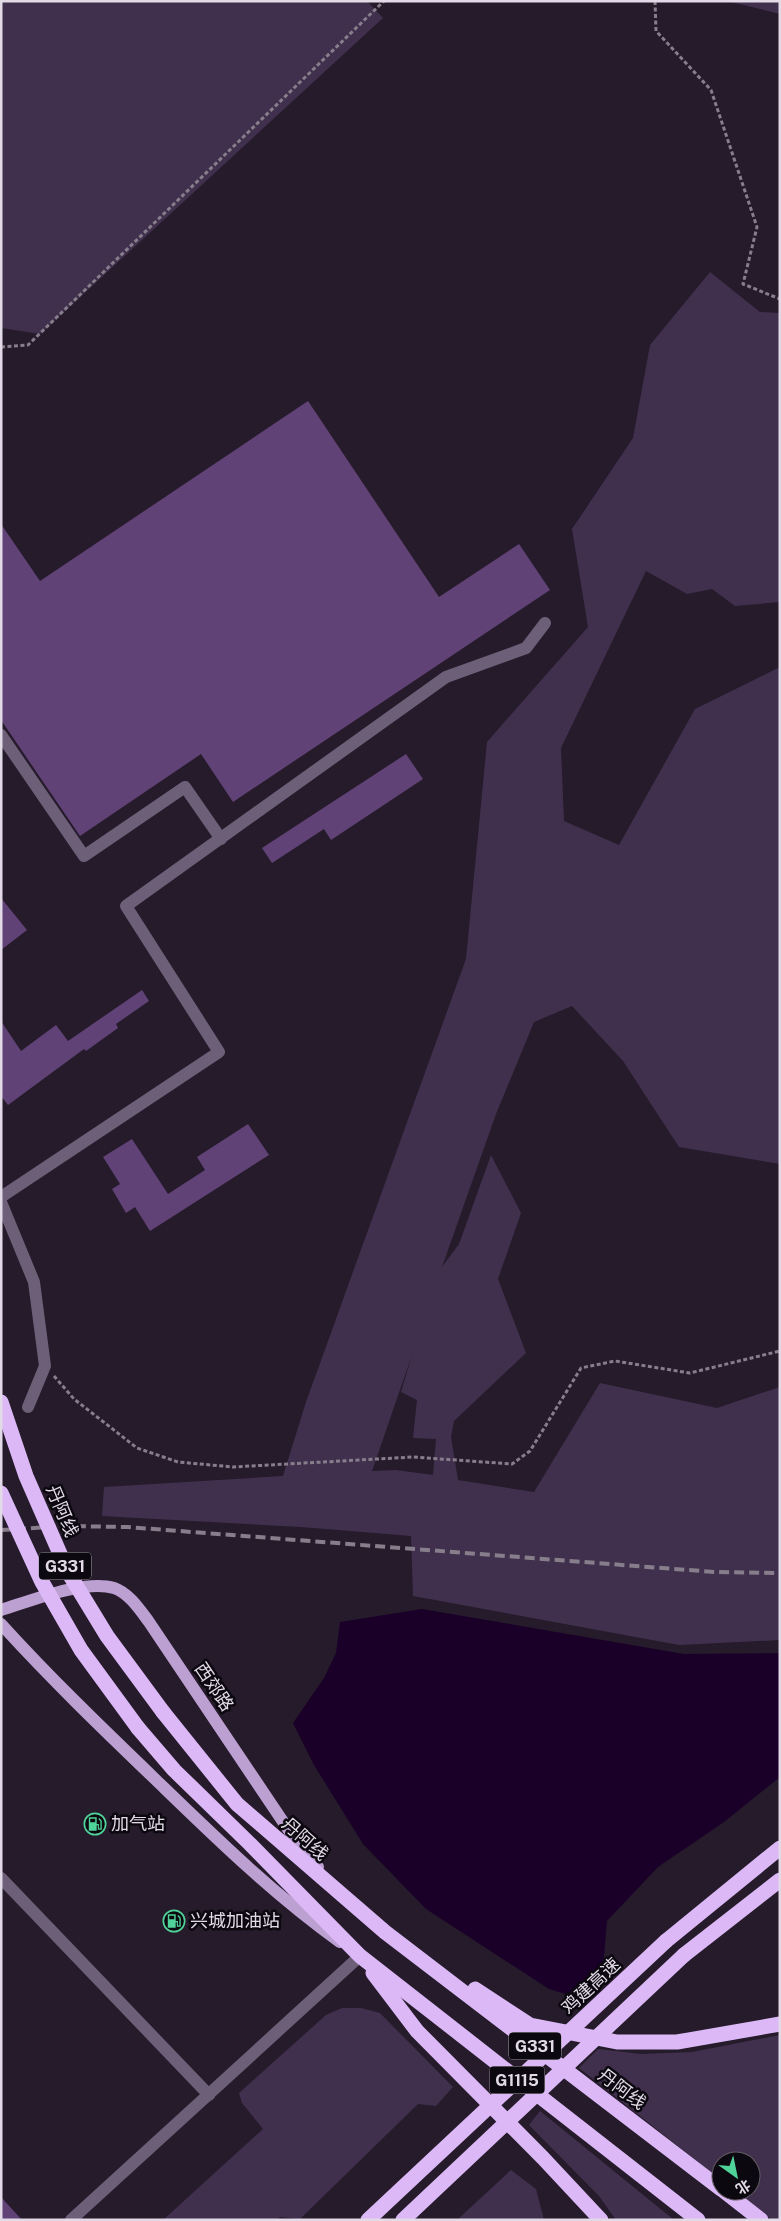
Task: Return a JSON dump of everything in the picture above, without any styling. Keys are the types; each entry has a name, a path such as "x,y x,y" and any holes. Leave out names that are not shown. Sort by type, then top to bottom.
{"highway":[{"name":"丹阿线","path":"1,1402 26,1476 68,1572 107,1636 163,1712 236,1804 385,1932 711,2182"},
{"name":"G331","path":"1,1493 42,1582 82,1650 138,1728 174,1770 360,1956 698,2220"},
{"name":"鸡建高速","path":"368,2220 666,1941 780,1848"},
{"name":"G1115","path":"403,2220 684,1955 780,1880"},
{"path":"385,1932 530,2025 617,2042 677,2042 780,2024"},
{"path":"360,1956 417,2031 543,2158 601,2220"},
{"name":"丹阿线","path":"736,2201 761,2220"}],"main road":[{"name":"西郊路","path":"1,1610 60,1592 92,1586 114,1588 130,1598 150,1622 300,1847 350,1902"},
{"path":"1,1624 42,1668 232,1854 302,1915 360,1956"}],"street":[{"path":"1,1197 219,1052 126,906 446,677 526,648 545,623"},
{"path":"1,735 84,856 185,787 221,838"},
{"path":"1,1202 34,1282 45,1366 28,1407"},
{"path":"1,1878 210,2094"},
{"path":"72,2220 360,1956"}],"path":[{"path":"1,347 28,345 384,1"},
{"path":"655,1 656,31 711,90 757,227 743,284 780,299"},
{"path":"45,1366 74,1398 137,1448 178,1462 233,1467 413,1456 512,1464 530,1451 581,1368 615,1361 690,1373 780,1351"}],"shaded area":[{"path":"1,1 367,1 383,18 40,334 1,328"},
{"path":"727,1 780,1 780,14"},
{"path":"710,272 760,312 780,313 780,602 735,606 712,589 687,594 646,571 561,748 564,821 619,845 695,709 778,668 780,669 780,1164 679,1147 623,1061 572,1006 534,1022 496,1114 442,1267 459,1244 491,1155 521,1213 498,1279 526,1353 454,1421 451,1437 458,1480 534,1492 600,1383 717,1408 780,1387 780,1640 679,1645 413,1596 411,1536 301,1527 102,1516 104,1487 283,1476 306,1402 466,959 487,742 588,627 572,529 633,438 650,345","holes":["412,1355 401,1392 417,1400 413,1438 436,1439 433,1475 396,1470 372,1471"]},
{"path":"422,1609 684,1654 780,1653 780,1777 724,1822 658,1867 607,1921 604,1956 598,1979 572,1996 549,1989 426,1909 363,1844 314,1765 293,1723 324,1678 336,1653 340,1622"},
{"path":"342,2008 361,2008 380,2013 453,2087 436,2106 418,2104 300,2219 280,2217 277,2220 163,2220 263,2129 242,2103 239,2093 326,2015"},
{"path":"780,2035 780,2220 772,2220 748,2201 761,2201 761,2151 711,2151 711,2172 579,2068 598,2049 641,2054 692,2052"},
{"path":"540,2111 674,2220 616,2220 599,2196 529,2125"},
{"path":"511,2170 536,2189 544,2220 457,2220"}],"building":[{"path":"308,401 439,597 519,544 550,590 233,802 201,754 80,836 1,720 1,524 40,581"},
{"path":"406,754 423,779 331,840 324,829 272,863 262,848"},
{"path":"1,898 27,930 1,950"},
{"path":"142,990 149,1001 116,1024 118,1028 86,1051 84,1049 8,1105 1,1096 1,1021 21,1051 56,1025 68,1041"},
{"path":"248,1124 269,1155 150,1231 135,1207 126,1213 112,1189 120,1184 103,1157 132,1139 168,1194 205,1170 197,1157"},
{"path":"1,2197 22,2220 1,2220"}],"railway":[{"path":"1,1530 68,1526 127,1527 714,1572 780,1573"}],"place":[{"name":"加气站","path":"95,1824"},
{"name":"兴城加油站","path":"174,1921"}]}
